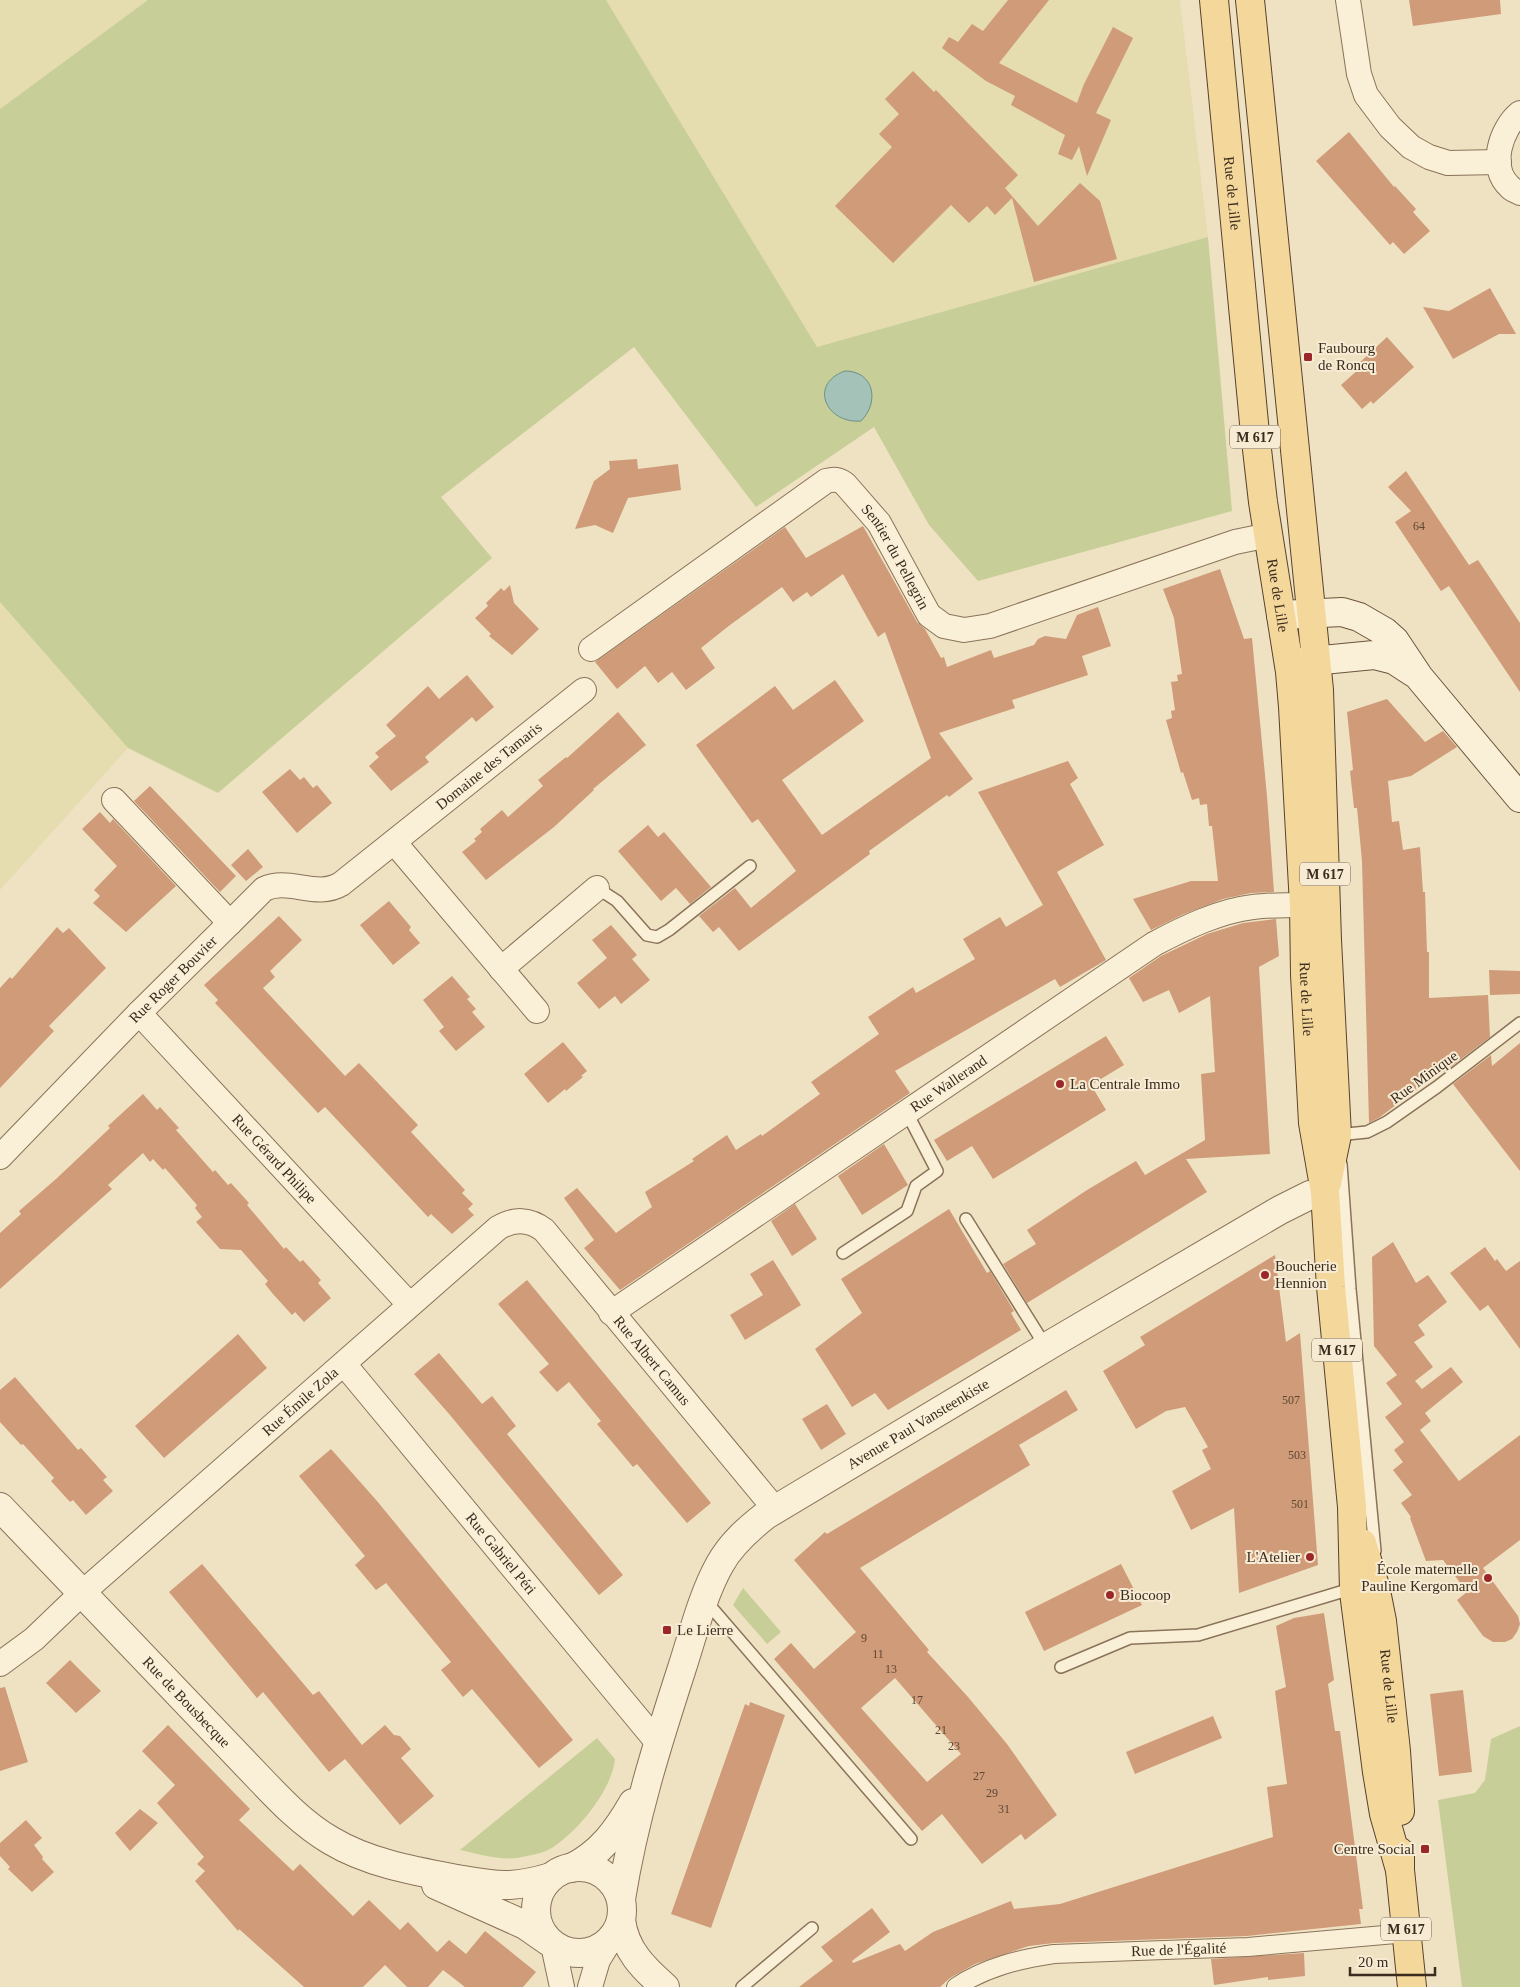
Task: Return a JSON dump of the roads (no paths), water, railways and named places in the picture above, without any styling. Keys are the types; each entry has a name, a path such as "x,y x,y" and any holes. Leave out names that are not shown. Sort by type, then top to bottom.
{"main road":[{"name":"Rue de Lille","path":"1214,0 1254,424 1293,707 1313,1123 1325,1192 1331,1287 1352,1507 1354,1588 1377,1772 1384,1814 1400,1870"},
{"name":"Rue de Lille","path":"1250,0 1317,660 1327,940 1337,1135 1325,1192"},
{"name":"Rue de Lille","path":"1352,1507 1375,1586 1382,1621 1396,1751 1400,1813 1400,1870 1412,1987"}],"street":[{"path":"1348,0 1359,74 1366,95 1390,127 1411,147 1429,157 1448,163 1499,162"},
{"path":"1520,112 1507,127 1502,139 1499,162 1504,179 1510,187 1520,193"},
{"name":"Sentier du Pellegrin","path":"591,649 826,481 833,479 845,484 879,523 929,615 944,626 964,630 997,623 1235,542 1269,535"},
{"path":"1281,615 1342,612 1359,617 1376,626 1395,641 1419,677 1520,798"},
{"path":"1288,663 1366,655 1388,657 1419,677"},
{"name":"Domaine des Tamaris","path":"230,923 264,889 270,886 282,884 321,890 335,888 584,690"},
{"name":"Rue Roger Bouvier","path":"0,1157 139,1013 230,923 114,800"},
{"path":"394,842 537,1011"},
{"path":"501,969 597,888"},
{"name":"Rue Wallerand","path":"611,1313 1134,956 1167,937 1236,910 1253,907 1304,905"},
{"name":"Rue Gérard Philipe","path":"139,1013 409,1304"},
{"name":"Avenue Paul Vansteenkiste","path":"618,1919 630,1848 647,1775 705,1600 720,1564 730,1549 749,1528 775,1509 1280,1210 1310,1195 1325,1192"},
{"name":"Rue Émile Zola","path":"0,1664 34,1639 82,1594 344,1364 409,1304 498,1228 511,1222 524,1221"},
{"name":"Rue Albert Camus","path":"524,1221 536,1224 544,1230 775,1509"},
{"name":"Rue Gabriel Péri","path":"344,1364 658,1743"},
{"name":"Rue de Bousbecque","path":"0,1506 289,1809 311,1828 331,1841 361,1855 396,1867 525,1925 550,1943"},
{"name":"Avenue Paul Vansteenkiste","path":"561,1872 596,1853 609,1839 623,1821 647,1775"},
{"name":"Rue de Bousbecque","path":"396,1867 472,1881 509,1885 530,1883 561,1872"},
{"path":"562,1987 550,1943 537,1922 535,1908 538,1894 561,1872 592,1869 605,1876 615,1886 618,1919 633,1955 648,1973 664,1987"},
{"path":"550,1943 566,1952 580,1954 594,1951 618,1919"},
{"path":"590,1987 598,1960 618,1919"},
{"name":"Rue de l'Égalité","path":"956,1987 996,1967 1015,1961 1048,1955 1248,1947 1407,1933"}],"lane":[{"path":"597,888 617,902 647,935 657,937 669,930 750,866"},
{"name":"Rue Minique","path":"1337,1135 1367,1132 1386,1122 1437,1087 1520,1023"},
{"path":"842,1253 907,1211 916,1186 937,1171 906,1111"},
{"path":"1337,1135 1382,1621"},
{"path":"966,1219 1046,1347"},
{"path":"1061,1667 1130,1638 1198,1635 1354,1588"},
{"path":"705,1600 911,1839"},
{"path":"742,1987 812,1928"}],"water":[{"path":"845,371 855,372 862,376 868,382 871,389 871,405 861,421 849,420 839,416 831,410 826,402 825,393 827,385 834,377"}],"place":[{"name":"Faubourg de Roncq","path":"1308,357"},
{"name":"La Centrale Immo","path":"1060,1084"},
{"name":"Boucherie Hennion","path":"1265,1275"},
{"name":"L'Atelier","path":"1310,1557"},
{"name":"École maternelle Pauline Kergomard","path":"1488,1578"},
{"name":"Biocoop","path":"1110,1595"},
{"name":"Le Lierre","path":"667,1630"},
{"name":"Centre Social","path":"1425,1849"}]}
